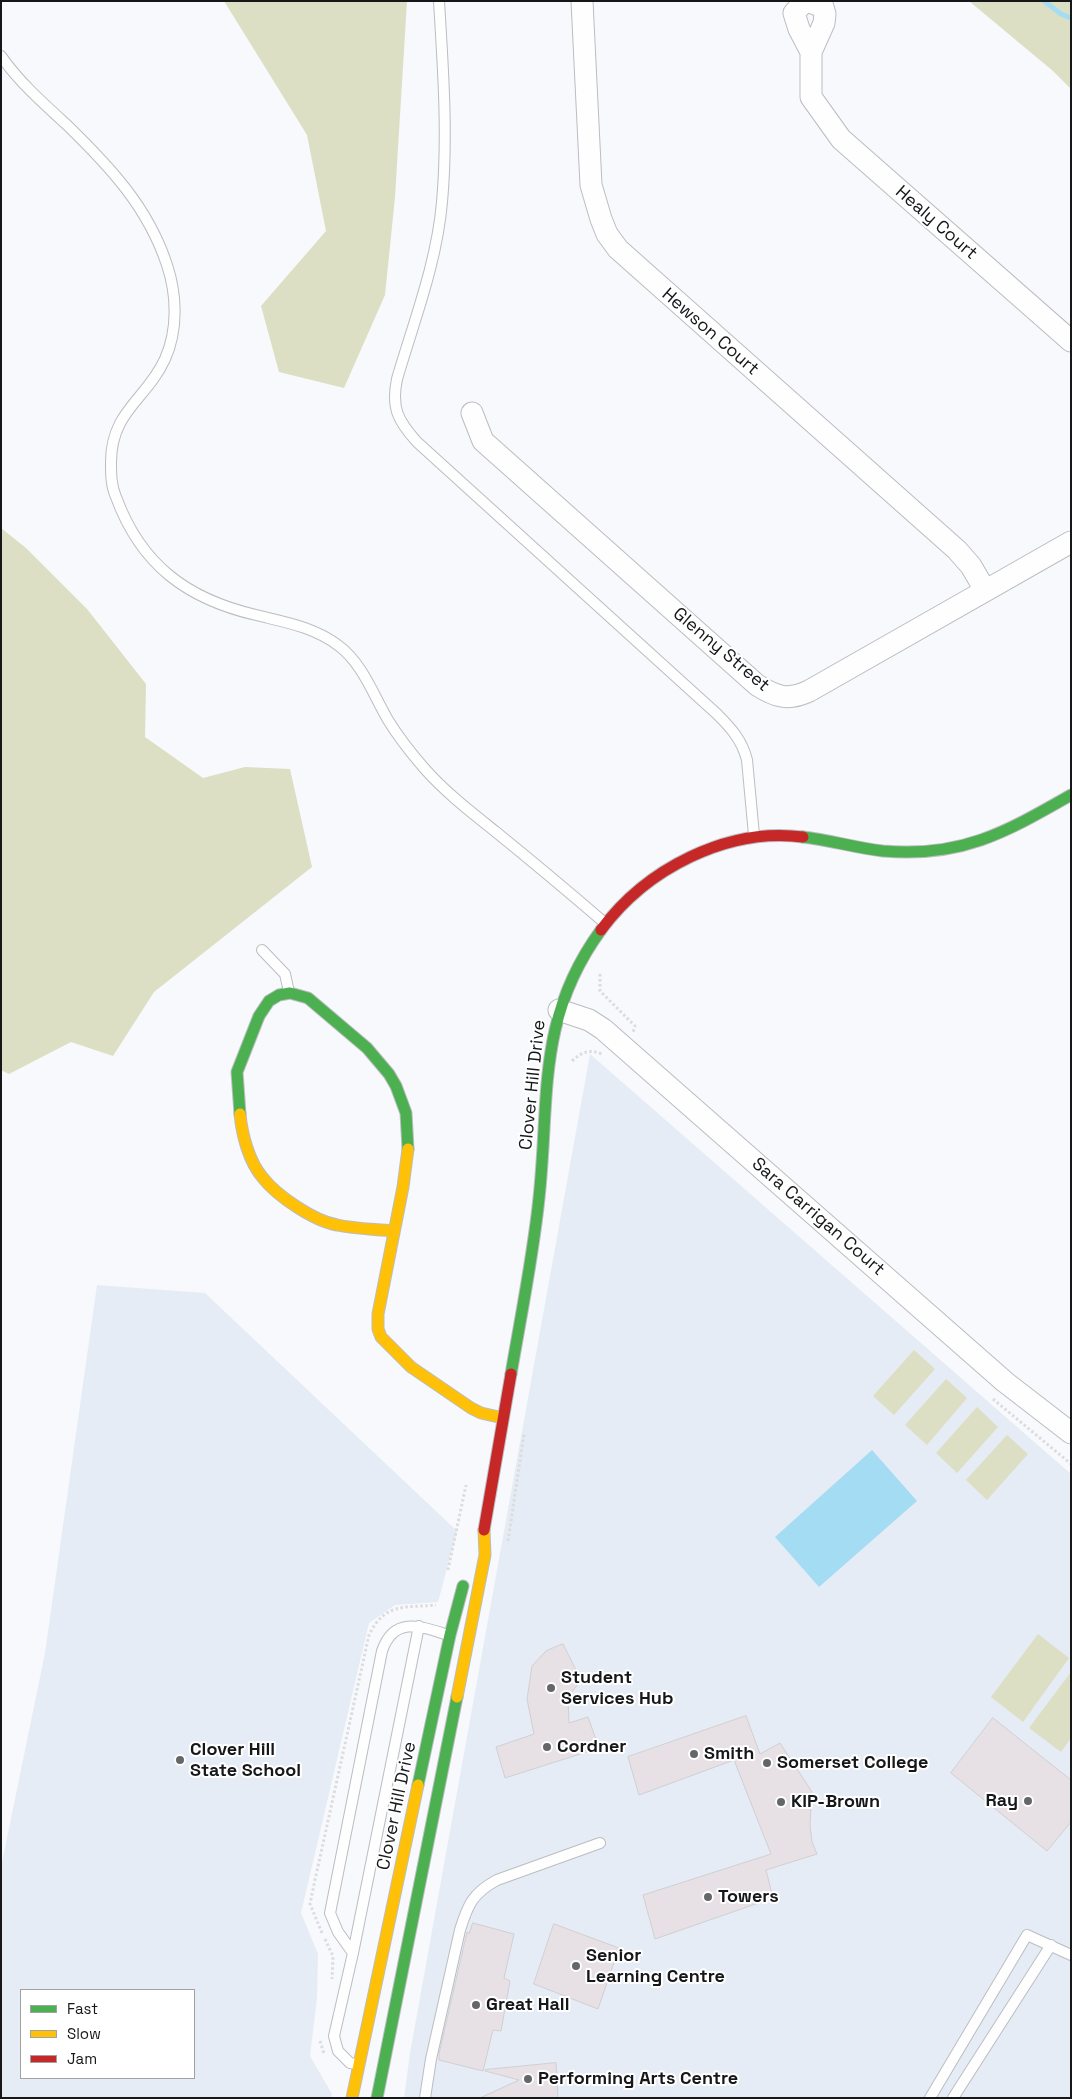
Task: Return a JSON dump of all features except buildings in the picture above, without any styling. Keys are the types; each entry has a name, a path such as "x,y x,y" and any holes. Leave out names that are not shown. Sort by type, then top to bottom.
{"street":[{"name":"Hewson Court","path":"582,1 591,185 601,219 613,242 629,261 957,550 972,566 985,590"},
{"name":"Healy Court","path":"806,1 823,7 826,14 811,52 812,97 841,139 1071,341"},
{"name":"Glenny Street","path":"472,413 483,440 757,685 783,697 797,696 809,691 1071,542"},
{"name":"Clover Hill Drive","path":"377,2098 485,1554 484,1524 537,1212 551,1051 559,1010 574,973 607,924 628,901 668,869 714,847 754,836 790,834 896,852 957,847 987,839 1016,827 1071,795"},
{"path":"394,1231 335,1225 304,1211 281,1195 262,1178 249,1154 241,1125 237,1072 263,1008 269,1000 279,995 290,993 308,998 348,1031 382,1063 396,1086 406,1114 408,1143 404,1179 394,1231 378,1314 382,1339 395,1353 459,1402 482,1413 503,1418"},
{"name":"Sara Carrigan Court","path":"559,1010 588,1020 603,1029 1005,1382 1071,1433"},
{"name":"Clover Hill Drive","path":"472,1551 484,1524"},
{"name":"Clover Hill Drive","path":"352,2098 450,1635 464,1579"}],"lane":[{"path":"440,1 446,128 442,203 432,257 397,378 394,406 404,428 417,442 637,640 738,736 747,760 754,836"},
{"path":"1,56 30,91 83,141 126,187 144,212 168,267 174,300 174,325 170,346 157,374 122,417 111,450 111,474 114,495 129,526 166,574 185,589 238,611 306,628 342,647 358,668 401,740 434,780 607,924"},
{"path":"262,950 285,974 290,993"},
{"path":"353,1953 338,1932 330,1914 378,1670 387,1638 394,1630 419,1626 450,1635 458,1640 467,1652"},
{"path":"387,2049 372,2061 360,2065 350,2063 338,2051 334,2036 353,1953 419,1626"},
{"path":"425,2098 431,2060 460,1930 473,1898 482,1888 497,1880 600,1843"},
{"path":"930,2098 1027,1935 1071,1955"},
{"path":"953,2098 1051,1945"}],"path":[{"path":"602,967 599,975 600,991 635,1026 635,1030 628,1038"},
{"path":"569,1067 572,1061 584,1052 591,1051 604,1056"},
{"path":"988,1395 1071,1464"},
{"path":"507,1546 525,1431"},
{"path":"447,1577 468,1481"},
{"path":"330,1987 333,1956 310,1904 369,1634 374,1624 381,1617 392,1611 407,1605 434,1605 440,1602"},
{"path":"320,2039 321,2048 330,2062"}],"shaded area":[{"name":"Somerset College","path":"590,1054 1071,1474 1071,2098 404,2098 410,2053"},
{"name":"Clover Hill State School","path":"97,1285 205,1293 457,1531 438,1602 395,1605 369,1623 301,1913 318,1954 317,1998 310,2056 332,2094 331,2098 1,2098 1,1867 45,1653"}],"green space":[{"path":"224,1 407,1 395,197 385,295 344,388 279,372 261,306 326,231 307,135"},
{"path":"969,1 1071,1 1071,89 1053,71"},
{"path":"1,528 26,548 87,609 146,684 145,737 203,778 245,767 290,769 312,867 154,992 113,1056 71,1042 9,1074 1,1070"},
{"path":"914,1350 935,1369 894,1415 873,1396"},
{"path":"946,1379 967,1398 927,1445 905,1425"},
{"path":"977,1407 998,1427 957,1473 936,1453"},
{"path":"1007,1435 1028,1454 987,1500 966,1480"},
{"path":"1038,1634 1069,1658 1023,1722 991,1697"},
{"path":"1071,1672 1071,1738 1061,1752 1029,1728"}],"water":[{"path":"872,1450 917,1501 819,1587 775,1537"}],"waterway":[{"path":"1044,1 1061,14 1071,18"}],"traffic: fast":[{"path":"803,837 883,851 911,852 937,850 982,840 1004,831 1071,795"},
{"path":"511,1374 539,1198 546,1092 556,1027 565,995 580,963 601,930"},
{"path":"240,1114 237,1072 259,1016 269,1001 279,995 290,993 308,998 367,1048 389,1074 396,1086 406,1113 408,1149"},
{"path":"418,1785 450,1635 463,1586"},
{"path":"377,2098 457,1697"}],"traffic: slow":[{"path":"240,1114 244,1139 258,1172 269,1185 287,1200 307,1213 328,1223 394,1231"},
{"path":"408,1149 403,1187 378,1314 378,1329 381,1337 411,1367 471,1408 481,1413 503,1418"},
{"path":"457,1697 485,1555 484,1530"},
{"path":"352,2098 418,1785"}],"traffic: jam":[{"path":"601,930 619,908 641,888 665,871 690,857 718,846 746,839 774,836 803,837"},
{"path":"484,1530 511,1374"}],"place":[{"name":"Student Services Hub","path":"551,1688"},
{"name":"Cordner","path":"547,1747"},
{"name":"Smith","path":"694,1754"},
{"name":"Clover Hill State School","path":"180,1760"},
{"name":"Somerset College","path":"767,1763"},
{"name":"Ray","path":"1028,1801"},
{"name":"KIP-Brown","path":"781,1802"},
{"name":"Towers","path":"708,1897"},
{"name":"Senior Learning Centre","path":"576,1966"},
{"name":"Great Hall","path":"476,2005"},
{"name":"Performing Arts Centre","path":"528,2079"}]}
